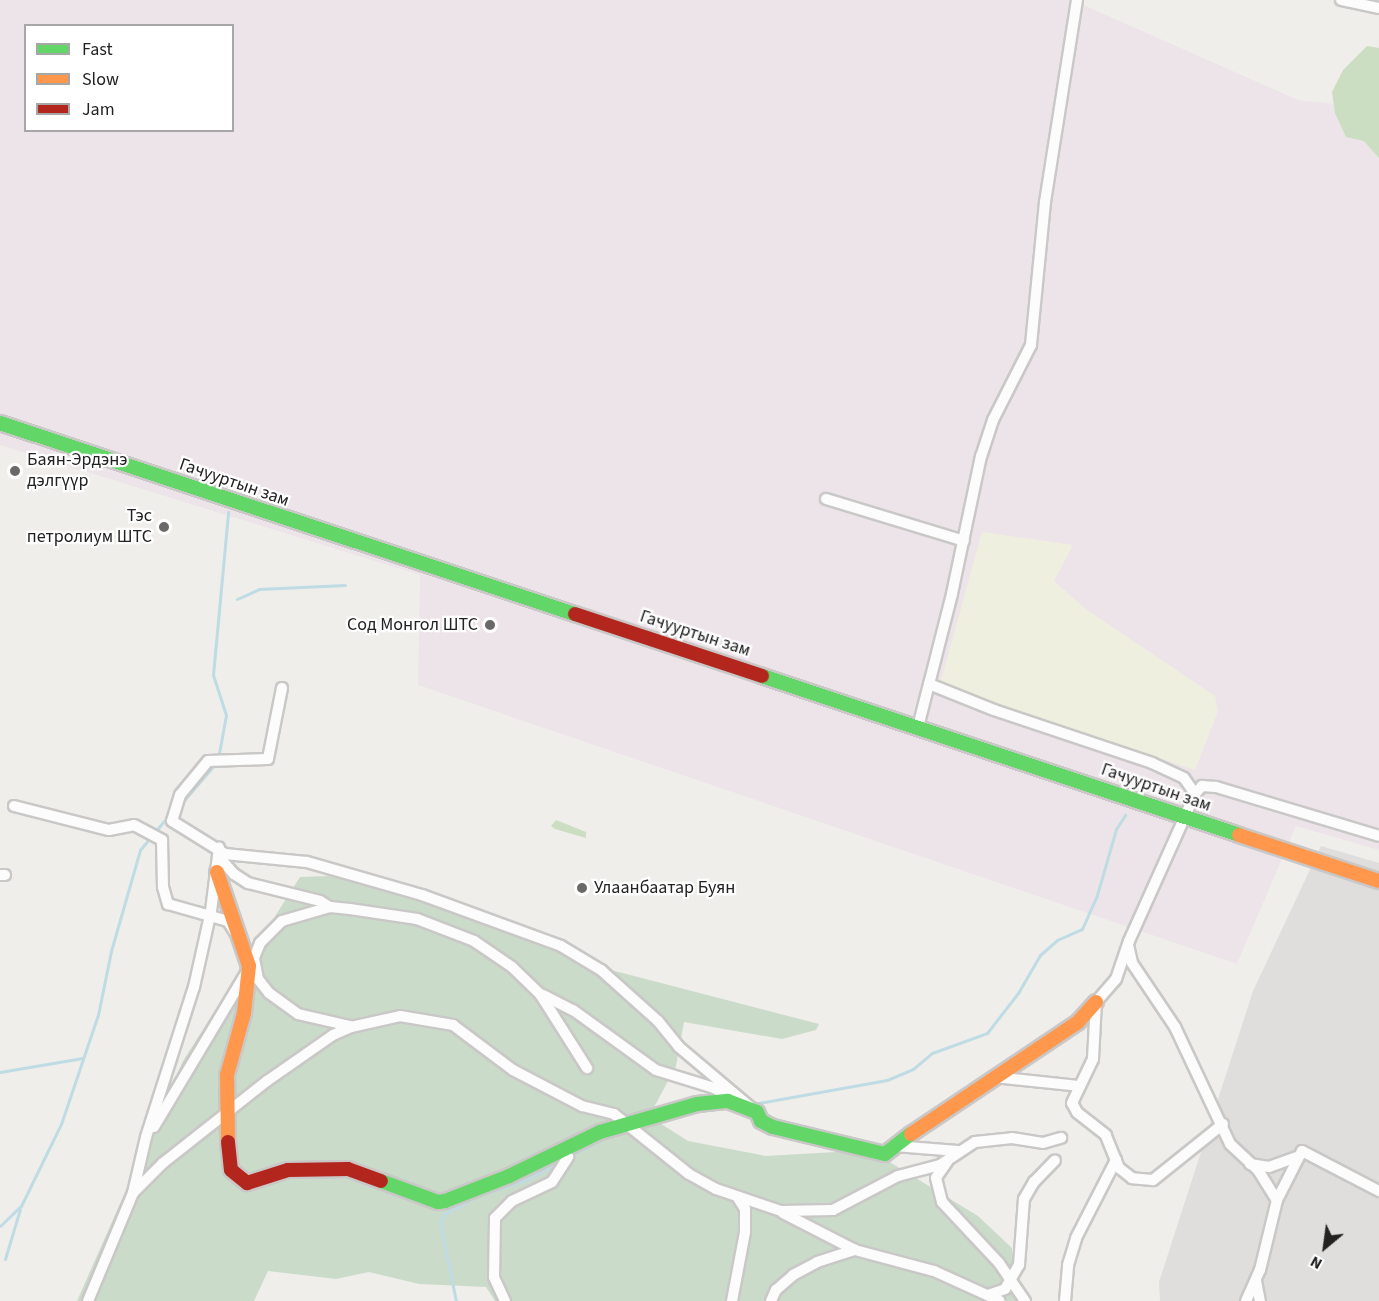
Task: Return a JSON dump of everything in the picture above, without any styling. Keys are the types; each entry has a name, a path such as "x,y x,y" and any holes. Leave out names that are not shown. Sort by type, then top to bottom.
{"main road":[{"name":"Гачууртын зам","path":"0,423 319,532 918,727 1379,881"},
{"path":"217,872 246,947 249,966 244,1013 227,1075 225,1116 230,1164 242,1182 288,1170 348,1168 438,1202 509,1176 600,1132 716,1101 728,1101 753,1109 761,1121 793,1133 885,1154 994,1077 1078,1022 1096,1002"}],"street":[{"path":"918,727 964,541 981,456 993,420 1031,345 1045,202 1077,0"},
{"path":"1341,0 1379,8"},
{"path":"826,499 964,541"},
{"path":"929,684 994,710 1152,763 1184,778 1195,794"},
{"path":"282,688 268,759 208,761 180,795 172,821 219,848 244,859 275,856 298,860 391,886 561,946 601,970 658,1022 679,1047 753,1109"},
{"path":"1222,1124 1153,1180 1132,1178 1119,1168 1106,1135 1072,1103 1093,1059 1096,1002 1116,979 1128,940 1195,794 1202,786 1216,787 1379,836"},
{"path":"14,806 109,830 134,825 162,840 163,887 168,904 228,921 246,947"},
{"path":"88,1301 133,1193 146,1137 184,1023 210,916 219,848"},
{"path":"219,848 220,858 248,883 320,901 330,907 417,919 474,941 512,967 540,994 587,1068"},
{"path":"330,907 282,921 260,943 255,968 269,993 287,1008 319,1022 351,1026 400,1016 453,1024 513,1070 582,1106 614,1114 630,1124 689,1174 738,1198 805,1222 855,1250 934,1271 1000,1301"},
{"path":"1128,940 1132,963 1175,1027 1230,1144 1270,1185 1277,1200"},
{"path":"146,1137 184,1081 249,966"},
{"path":"540,994 573,1010 656,1070 714,1088 753,1109"},
{"path":"133,1193 163,1163 225,1116 267,1080 351,1026"},
{"path":"994,1077 1079,1086"},
{"path":"896,1146 958,1151 994,1139 1043,1143 1061,1138"},
{"path":"762,1207 833,1210 854,1203 898,1176 929,1170 948,1160 958,1151"},
{"path":"1260,1301 1256,1281 1277,1200 1296,1157 1302,1151 1379,1191"},
{"path":"505,1301 494,1277 495,1218 512,1201 552,1182 568,1157"},
{"path":"1250,1164 1269,1167 1296,1157"},
{"path":"948,1160 936,1178 942,1202 1012,1279 1025,1301"},
{"path":"988,1295 1005,1288 1012,1279 1022,1254 1024,1199 1034,1182 1055,1160"},
{"path":"1065,1301 1068,1265 1076,1238 1116,1160"},
{"path":"732,1301 745,1232 745,1209 738,1198"},
{"path":"771,1301 776,1290 793,1275 818,1262 855,1250"},
{"path":"1246,1301 1260,1270"}],"shaded area":[{"path":"0,0 1072,0 1298,100 1379,109 1379,850 1296,826 1237,964 418,685 420,575 0,445"},
{"path":"1321,846 1379,863 1379,1301 1160,1301 1159,1282 1253,991"}],"green space":[{"path":"1367,46 1379,48 1379,158 1364,141 1346,137 1335,113 1332,92 1343,70"},
{"path":"982,532 1073,545 1054,581 1087,610 1215,696 1218,711 1195,770 940,685"},
{"path":"556,820 586,832 586,838 555,829 551,826"},
{"path":"329,876 439,902 502,923 611,970 819,1024 816,1030 782,1039 684,1022 676,1066 652,1111 655,1120 688,1141 766,1156 853,1151 888,1161 978,1216 1012,1248 1017,1301 495,1301 486,1287 419,1284 369,1272 336,1279 268,1271 254,1301 77,1301 183,1061 300,877"}],"waterway":[{"path":"218,759 226,715 213,675 228,512"},
{"path":"237,599 259,589 345,585"},
{"path":"180,805 215,764"},
{"path":"0,1226 21,1206 61,1124 98,1015 111,951 140,850 169,815"},
{"path":"753,1104 887,1080 913,1069 932,1053 987,1033 1018,993 1040,955 1057,940 1082,929 1097,895 1116,829 1125,815"},
{"path":"0,1072 83,1058"},
{"path":"694,1112 708,1110"},
{"path":"570,1156 607,1137"},
{"path":"486,1193 524,1181 560,1162"},
{"path":"456,1301 440,1223 444,1214 479,1195"},
{"path":"5,1259 20,1209"}],"traffic: fast":[{"path":"0,423 575,614"},
{"path":"762,676 1239,835"},
{"path":"381,1181 438,1202 445,1201 509,1176 600,1132 697,1104 728,1101 757,1112 761,1121 773,1127 885,1154 911,1134"}],"traffic: slow":[{"path":"1239,835 1379,881"},
{"path":"217,872 249,966 244,1013 227,1075 228,1142"},
{"path":"911,1134 1078,1022 1096,1002"}],"traffic: jam":[{"path":"575,614 762,676"},
{"path":"228,1142 231,1170 247,1183 288,1170 348,1169 381,1181"}],"place":[{"name":"Баян-Эрдэнэ дэлгүүр","path":"15,471"},
{"name":"Тэс петролиум ШТС","path":"164,527"},
{"name":"Сод Монгол ШТС","path":"490,625"},
{"name":"Улаанбаатар Буян","path":"582,888"}]}
